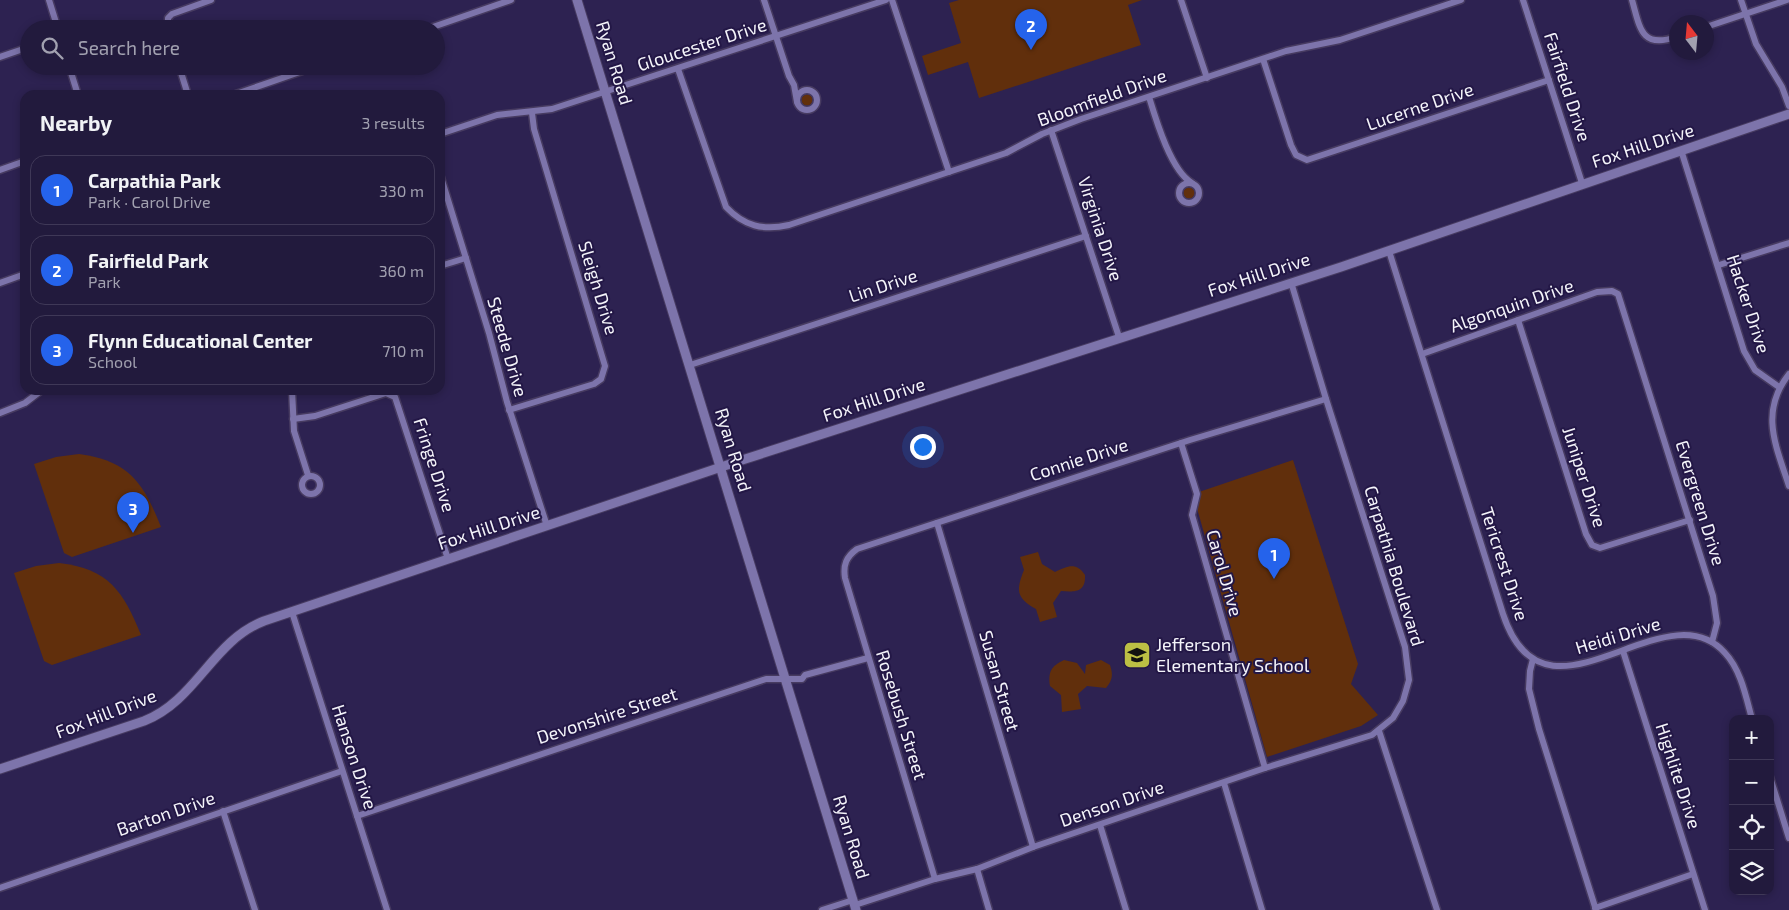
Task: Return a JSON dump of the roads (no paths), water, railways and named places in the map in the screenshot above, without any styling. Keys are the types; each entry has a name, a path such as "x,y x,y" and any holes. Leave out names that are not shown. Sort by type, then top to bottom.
{"street":[{"path":"49,0 55,20"},
{"path":"168,20 176,12 211,0"},
{"path":"445,22 490,3 511,0"},
{"name":"Ryan Road","path":"577,0 607,92 855,905"},
{"path":"764,0 794,85 797,102 803,110 810,110 815,107 817,98 810,91 794,85"},
{"name":"Gloucester Drive","path":"445,132 497,115 532,113 552,109 886,0"},
{"path":"892,0 949,172"},
{"path":"1181,0 1207,78"},
{"name":"Bloomfield Drive","path":"678,69 722,199 732,213 755,226 772,228 789,225 1006,153 1051,130 1263,59 1300,47 1340,40 1461,0"},
{"name":"Fairfield Drive","path":"1523,0 1582,183"},
{"path":"1632,0 1641,29 1650,40 1660,42 1669,39"},
{"path":"1741,0 1756,44 1782,88 1789,106"},
{"path":"1714,24 1787,0"},
{"path":"0,58 20,50"},
{"name":"Lucerne Drive","path":"1263,59 1291,145 1301,159 1314,159 1549,80"},
{"path":"72,75 77,90"},
{"path":"182,75 186,90"},
{"path":"247,90 291,75"},
{"path":"797,102 801,93 810,91"},
{"path":"1149,97 1160,130 1181,175 1199,190 1199,196 1195,201 1188,203 1182,200 1179,194 1181,175"},
{"name":"Sleigh Drive","path":"509,410 594,384 601,379 605,366 534,129 532,113"},
{"name":"Fox Hill Drive","path":"0,770 156,716 184,696 236,637 254,625 721,467 1389,250 1789,114"},
{"name":"Virginia Drive","path":"1051,130 1119,337"},
{"name":"Hacker Drive","path":"1681,150 1749,361 1762,377 1779,387"},
{"path":"0,170 20,163"},
{"path":"1180,188 1185,183 1192,183"},
{"name":"Steede Drive","path":"445,190 509,410 547,526"},
{"name":"Lin Drive","path":"690,364 1086,236"},
{"path":"1719,265 1789,243"},
{"name":"Tericrest Drive","path":"1389,250 1508,628 1519,647 1533,659"},
{"path":"445,264 466,258"},
{"path":"0,283 20,276"},
{"name":"Carpathia Boulevard","path":"1291,282 1405,647 1408,662 1409,680 1403,701 1393,718 1379,731"},
{"name":"Algonquin Drive","path":"1422,354 1597,292 1612,291"},
{"name":"Evergreen Drive","path":"1612,291 1618,294 1622,304 1716,608 1716,632 1712,642"},
{"name":"Juniper Drive","path":"1518,320 1586,534 1592,545 1600,548 1690,520"},
{"path":"1789,374 1779,387 1771,428 1786,467 1789,486"},
{"path":"0,413 25,403 35,395"},
{"path":"292,395 296,440 308,476"},
{"name":"Fringe Drive","path":"293,419 315,416 380,395"},
{"name":"Fringe Drive","path":"390,395 395,397 448,559"},
{"name":"Connie Drive","path":"846,559 857,549 1181,443 1326,399"},
{"name":"Carol Drive","path":"1181,443 1197,494 1192,515 1232,658 1266,768"},
{"name":"Susan Street","path":"937,523 1032,847"},
{"name":"Rosebush Street","path":"846,559 844,578 935,879"},
{"name":"Hanson Drive","path":"292,612 387,910"},
{"name":"Heidi Drive","path":"1533,659 1551,666 1569,666 1676,635 1699,637 1712,642"},
{"path":"1712,642 1724,651 1735,667 1751,715"},
{"name":"Highlite Drive","path":"1623,651 1705,910"},
{"name":"Devonshire Street","path":"357,816 766,679 802,679 805,675 868,658"},
{"path":"1533,659 1529,679 1533,707 1596,909 1694,874"},
{"path":"1379,731 1437,910"},
{"name":"Denson Drive","path":"822,910 855,905 935,879 977,869 1032,847 1266,768 1361,740 1379,731"},
{"name":"Barton Drive","path":"0,888 223,810 342,771"},
{"path":"1224,783 1262,910"},
{"path":"1774,790 1789,838"},
{"path":"223,810 255,910"},
{"path":"1100,825 1126,910"},
{"path":"977,869 989,910"}],"place":[{"name":"Fairfield Park","path":"1031,50"},
{"name":"Flynn Educational Center","path":"133,533"},
{"name":"Carpathia Park","path":"1274,579"},
{"name":"Jefferson Elementary School","path":"1137,655"}]}
